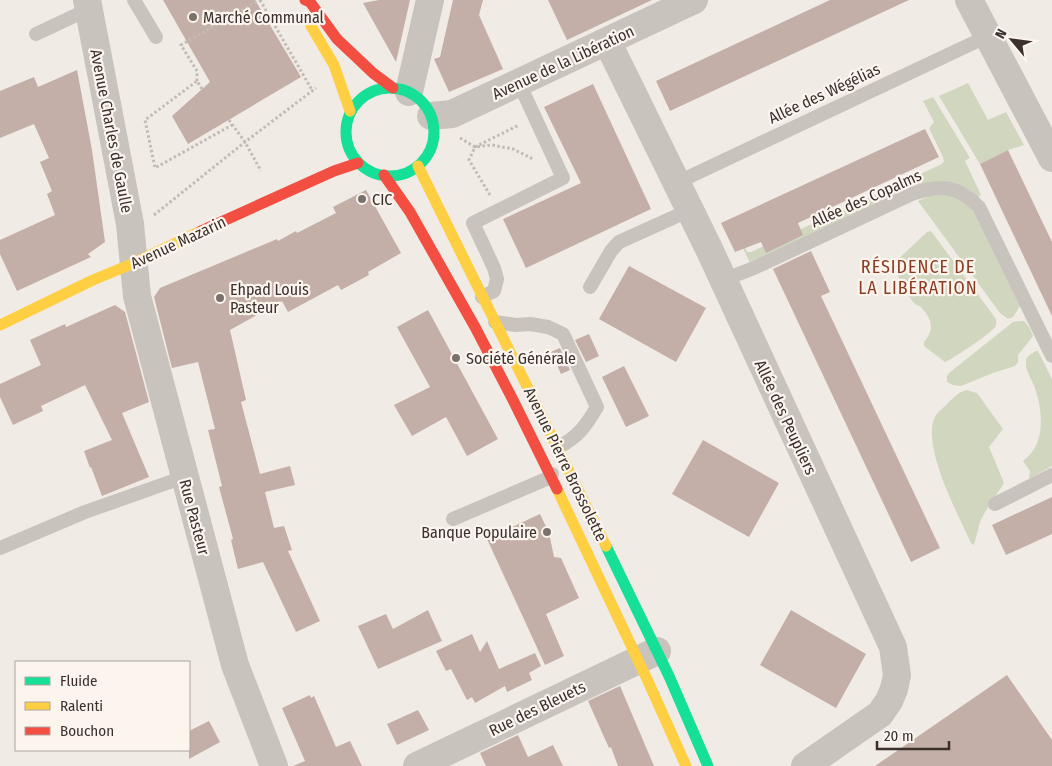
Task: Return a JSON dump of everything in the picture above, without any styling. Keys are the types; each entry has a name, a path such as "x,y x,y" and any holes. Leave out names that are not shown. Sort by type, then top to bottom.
{"main road":[{"path":"310,2 337,39 348,50 373,73 401,90 422,102 431,116 434,128 429,152 418,166 398,175 384,175 370,171 358,162 348,147 346,129 350,111 346,96 334,66 303,6 310,2"},
{"path":"350,111 362,97 377,89 401,90"},
{"name":"Avenue Mazarin","path":"0,325 222,221 358,162"},
{"name":"Avenue Pierre Brossolette","path":"418,166 561,453 648,656 686,766"},
{"name":"Avenue Pierre Brossolette","path":"384,175 410,212 448,279 551,477 648,656 694,732 708,766"},
{"path":"448,279 467,296 482,297"}],"street":[{"path":"401,90 430,0"},
{"name":"Avenue de la Libération","path":"431,116 452,114 694,0"},
{"path":"969,0 1052,158"},
{"name":"Avenue Charles de Gaulle","path":"88,5 130,224 134,263"},
{"name":"Allée des Peupliers","path":"607,41 723,280 893,648 897,676 896,682 889,701 880,714 805,766"},
{"name":"Rue Pasteur","path":"134,263 137,296 235,665 274,766"},
{"name":"Rue des Bleuets","path":"417,766 648,656"}],"lane":[{"path":"134,0 156,37"},
{"path":"36,34 88,5"},
{"name":"Allée des Wégélias","path":"676,183 988,36"},
{"path":"482,297 494,291 497,279 494,268 473,223 563,178 519,83"},
{"name":"Allée des Copalms","path":"723,280 754,268 912,194 926,189 941,187 957,191 972,200 979,207 1052,356"},
{"path":"590,287 611,251 620,242 690,210"},
{"path":"453,519 551,477 568,442 587,425 597,406 563,334 548,327 495,322"},
{"path":"995,504 1052,475"},
{"path":"0,548 85,512 184,477"}],"path":[{"path":"202,89 197,81 197,71 180,44 259,0 312,91"},
{"path":"197,81 145,120 155,168 232,125"},
{"path":"150,218 245,142 322,84"},
{"path":"494,201 469,160 475,147 535,117"},
{"path":"229,120 245,142 261,171"},
{"path":"460,138 475,147 492,145 513,148 534,160 551,153"}],"green space":[{"path":"968,83 988,120 1006,112 1024,145 1008,150 980,164 939,96"},
{"path":"933,97 970,158 965,161 981,195 978,197 966,188 954,183 941,181 926,183 750,263 743,248 745,247 747,252 751,252 942,164 944,161 943,157 929,128 934,122 923,101"},
{"path":"935,193 945,193 965,202 974,212 1020,306 1013,317 1008,319 1000,313 918,201"},
{"path":"931,231 996,319 996,325 992,330 972,346 945,362 924,346 924,342 930,333 930,320 921,307 909,297 893,264 927,232"},
{"path":"1024,321 1033,336 1018,355 1018,362 1015,366 961,386 947,382 949,373 1013,322"},
{"path":"1038,351 1052,379 1052,466 1029,479 1030,471 1023,461 1036,446 1041,428 1041,417 1038,397 1028,372 1026,360"},
{"path":"966,390 977,393 1003,429 989,447 1004,483 980,522 974,545 971,543 950,498 936,461 932,427 936,415 955,396"}],"building":[{"path":"163,0 255,0 301,77 188,144 172,116 210,82"},
{"path":"379,0 410,0 396,62 363,3"},
{"path":"453,0 483,0 479,15 503,69 449,92 434,59 440,57"},
{"path":"548,0 652,0 567,40"},
{"path":"830,0 909,0 670,111 656,81"},
{"path":"77,70 92,150 105,242 88,254 91,257 17,291 0,254 0,240 55,215 47,194 52,191 40,162 49,158 34,124 0,138 0,91 34,77 38,87"},
{"path":"593,84 651,209 526,268 503,219 581,183 544,107"},
{"path":"925,129 939,157 798,223 803,235 766,253 761,242 735,252 721,223"},
{"path":"1008,150 1052,242 1052,316 980,164"},
{"path":"366,190 401,253 368,272 369,275 341,290 338,285 288,312 282,301 230,330 246,400 241,402 260,474 290,466 295,485 265,492 274,528 284,526 292,550 288,551 320,621 296,632 263,562 238,569 231,540 233,539 219,487 222,486 208,430 215,429 198,362 172,368 154,297 160,288 277,239 278,241 296,231 297,233 336,213 333,207"},
{"path":"811,251 830,292 821,296 940,548 911,562 773,269"},
{"path":"629,266 706,308 676,362 599,319"},
{"path":"115,305 125,312 149,402 122,413 149,477 102,496 84,451 112,440 85,385 41,406 43,411 13,425 0,397 0,384 41,365 30,340 65,324 66,327"},
{"path":"428,310 498,439 467,456 446,417 412,436 394,405 430,387 397,327"},
{"path":"589,334 599,356 586,362 575,340"},
{"path":"560,348 570,370 561,374 551,352"},
{"path":"624,366 649,416 626,427 602,377"},
{"path":"703,440 779,483 749,537 672,494"},
{"path":"1052,497 1052,534 1006,555 992,525"},
{"path":"540,514 549,533 554,557 561,558 579,598 546,614 564,656 545,665 487,539"},
{"path":"428,610 442,641 378,669 358,626 386,614 393,629"},
{"path":"791,610 866,654 836,708 760,665"},
{"path":"472,634 480,652 487,641 499,669 535,653 541,666 529,673 532,680 507,692 505,686 475,703 472,697 467,700 451,669 446,671 436,651"},
{"path":"1007,675 1052,740 1052,766 875,766"},
{"path":"620,686 654,766 618,766 611,747 609,748 588,701"},
{"path":"310,695 311,698 314,696 336,747 350,741 362,766 293,766 305,761 282,708"},
{"path":"418,710 429,730 397,745 387,724"},
{"path":"209,721 220,742 189,759 190,730"},
{"path":"518,735 528,757 553,745 563,766 486,766 480,753"}],"traffic: fast":[{"path":"390,88 407,92 421,101 430,115 434,132 430,149 421,163 407,172 390,176 373,172 359,163 350,149 346,132 350,115 359,101 373,92 390,88"},
{"path":"606,546 669,676 708,766"}],"traffic: slow":[{"path":"311,26 334,65 350,111"},
{"path":"418,166 606,546"},
{"path":"0,325 201,231"},
{"path":"557,489 686,766"}],"traffic: jam":[{"path":"305,0 310,2 337,39 373,73 393,88"},
{"path":"201,231 334,171 358,163"},
{"path":"384,175 410,212 475,327 557,489"}],"place":[{"name":"Marché Communal","path":"193,17"},
{"name":"CIC","path":"362,199"},
{"name":"Ehpad Louis Pasteur","path":"220,298"},
{"name":"Société Générale","path":"456,358"},
{"name":"Banque Populaire","path":"547,532"}],"district":[{"name":"RÉSIDENCE DE LA LIBÉRATION","path":"918,277"}]}
